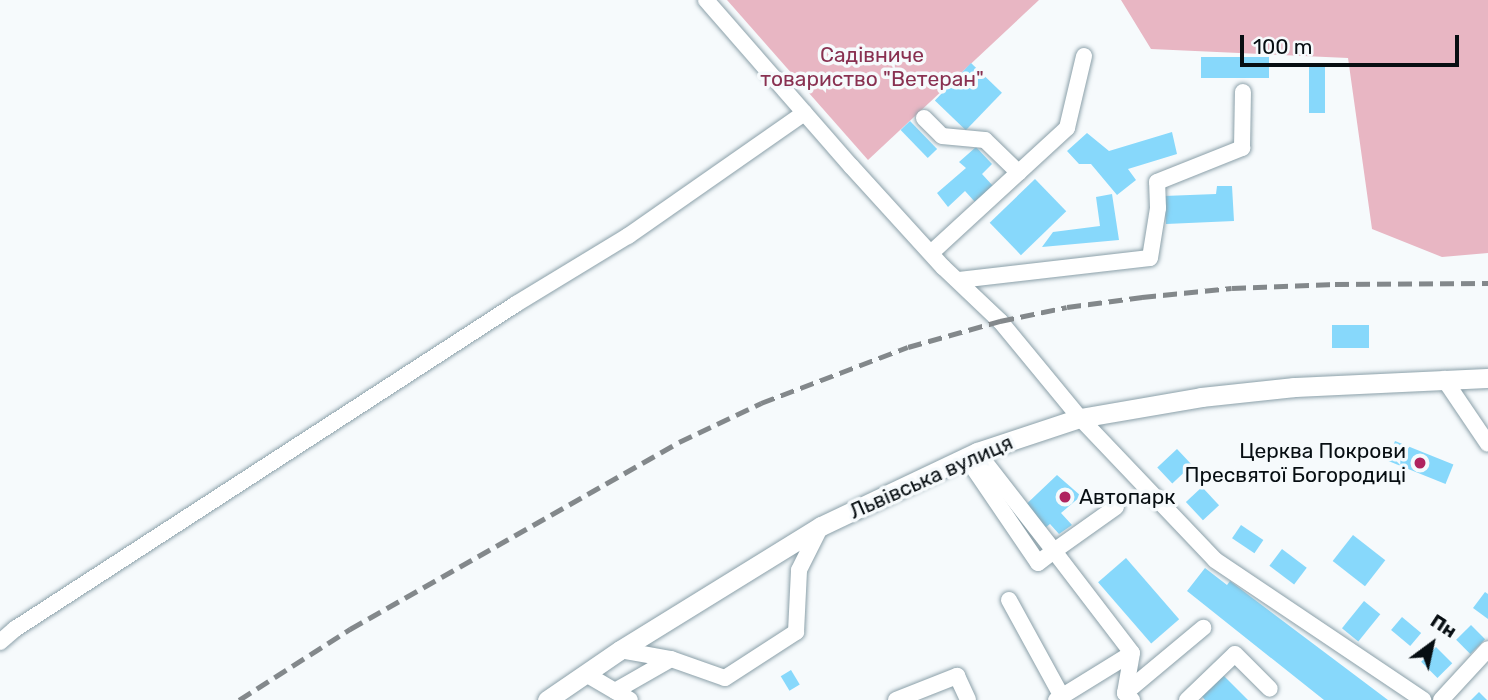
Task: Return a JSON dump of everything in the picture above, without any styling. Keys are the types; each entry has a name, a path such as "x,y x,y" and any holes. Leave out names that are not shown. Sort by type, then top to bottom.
{"main road":[{"name":"Львівська вулиця","path":"547,700 620,650 821,526 972,454 1080,418 1228,394 1488,378"}],"street":[{"path":"706,0 931,253 1000,321 1080,418 1215,560 1423,700"},
{"path":"931,253 1067,128 1084,55"},
{"path":"959,280 1150,258 1158,208 1157,182 1242,148 1243,92"},
{"path":"0,642 15,629 494,318 628,236 804,113"},
{"path":"924,118 942,136 985,139 1019,173"},
{"path":"1444,379 1488,444"},
{"path":"972,454 1054,551 1132,653 1129,696"},
{"path":"1054,551 1116,508"},
{"path":"620,650 671,659 725,678 796,632 799,570 821,526"},
{"path":"1009,600 1059,698 1132,653"},
{"path":"1129,696 1203,628"},
{"path":"1441,700 1488,649"},
{"path":"1186,700 1235,654 1270,689"},
{"path":"615,691 671,659"},
{"path":"586,674 630,700"},
{"path":"896,700 957,676 968,700"}],"green space":[{"name":"Садівниче товариство \"Ветеран\"","path":"727,0 1039,0 868,160"},
{"path":"1121,0 1488,0 1488,253 1442,257 1372,229 1348,58 1151,49"}],"building":[{"path":"1201,57 1269,57 1269,78 1201,78"},
{"path":"971,63 1002,93 966,130 935,100"},
{"path":"1309,66 1325,66 1325,113 1309,113"},
{"path":"910,121 937,149 928,158 901,130"},
{"path":"1172,132 1177,154 1128,169 1136,180 1117,195 1091,164 1079,164 1067,151 1087,133 1109,151"},
{"path":"976,147 992,164 982,174 993,186 975,202 965,191 948,207 937,193 966,168 959,162"},
{"path":"1035,179 1066,211 1021,255 990,223"},
{"path":"1217,186 1232,186 1234,221 1166,224 1164,196 1216,194"},
{"path":"1112,194 1119,240 1042,247 1053,232 1100,226 1096,197"},
{"path":"1332,325 1369,325 1369,348 1332,348"},
{"name":"Церква Покрови Пресвятої Богородиці","path":"1395,441 1453,465 1446,484 1387,460"},
{"path":"1177,449 1192,465 1172,484 1157,467"},
{"path":"1057,475 1081,496 1061,513 1072,525 1059,534 1050,524 1036,535 1017,513"},
{"path":"1202,487 1219,505 1203,520 1186,502"},
{"path":"1241,525 1263,540 1254,553 1232,538"},
{"path":"1353,535 1385,560 1365,586 1333,561"},
{"path":"1282,549 1307,568 1294,584 1269,566"},
{"path":"1126,558 1179,619 1151,643 1098,582"},
{"path":"1205,568 1227,585 1230,581 1388,700 1324,700 1187,591"},
{"path":"1485,592 1488,594 1488,619 1473,608"},
{"path":"1364,601 1380,614 1358,641 1342,628"},
{"path":"1402,617 1421,633 1410,646 1391,630"},
{"path":"1471,625 1485,639 1470,654 1456,640"},
{"path":"1436,647 1452,663 1437,678 1421,662"},
{"path":"791,670 800,685 789,691 781,676"},
{"path":"1220,672 1248,700 1205,700 1199,693"},
{"path":"1479,692 1487,700 1471,700"}],"railway":[{"path":"239,700 350,629 679,442 761,403 908,347 1000,321 1067,307 1142,297 1232,288 1488,283"}],"place":[{"name":"Церква Покрови Пресвятої Богородиці","path":"1420,463"},
{"name":"Автопарк","path":"1065,497"}]}
